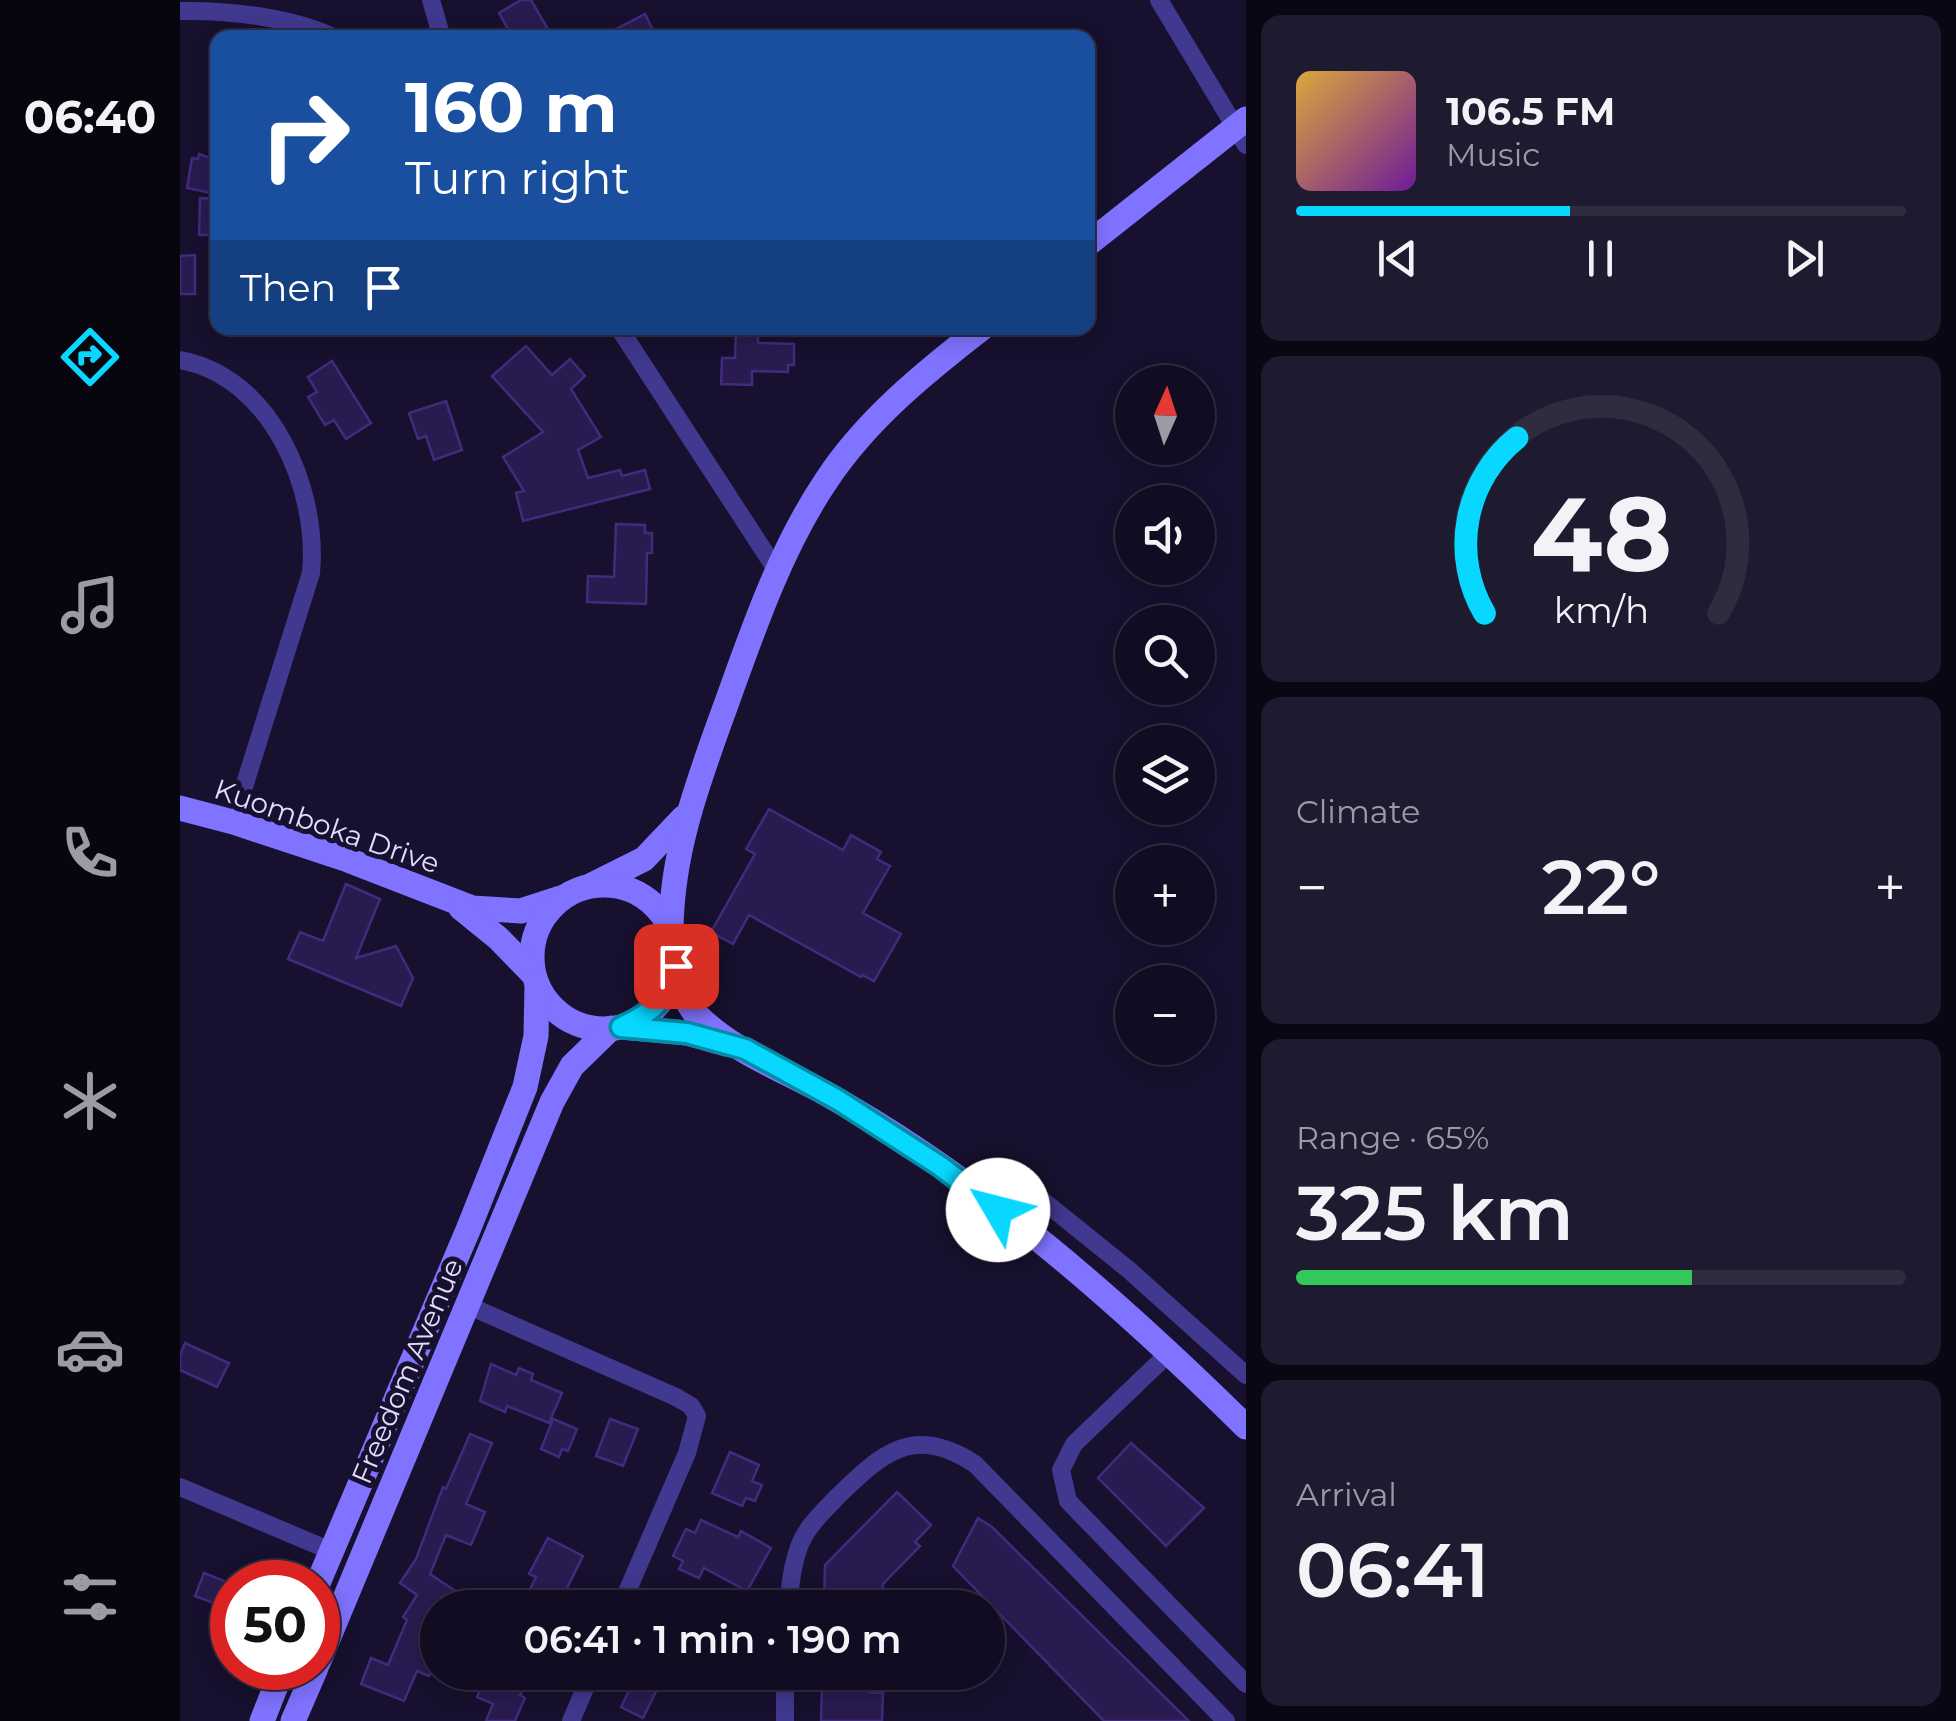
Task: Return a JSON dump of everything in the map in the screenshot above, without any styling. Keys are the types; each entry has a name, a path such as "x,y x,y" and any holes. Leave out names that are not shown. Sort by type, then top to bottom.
{"main road":[{"path":"1095,239 1242,130"},
{"path":"973,335 884,408 826,481 777,571 687,812 674,876 670,929 676,966 694,1013 745,1049 838,1100 971,1190 1076,1270 1246,1427"},
{"name":"Kuomboka Drive","path":"180,808 348,860 453,902"},
{"path":"453,902 498,912 521,911 577,891 644,859 687,812"},
{"path":"535,979 532,952 537,930 549,910 577,891 608,885 628,890 646,898 670,929"},
{"path":"453,902 476,918 535,979 546,1001 579,1025 687,1033 745,1049"},
{"path":"616,1028 641,1019 658,1005 670,987 676,966"},
{"name":"Freedom Avenue","path":"327,1560 525,1088 536,1036 535,979"},
{"name":"Freedom Avenue","path":"340,1610 552,1102 572,1066 616,1028"},
{"path":"401,1464 417,1350"},
{"path":"262,1721 275,1690"},
{"name":"Freedom Avenue","path":"293,1721 306,1690"}],"street":[{"path":"431,0 440,30"},
{"path":"1160,0 1242,130"},
{"path":"180,11 275,20 308,30"},
{"path":"623,335 777,571"},
{"path":"180,360 198,363 234,382 256,403 296,470 313,531 312,573 233,822"},
{"path":"971,1190 1006,1178 1016,1180 1129,1270 1246,1375"},
{"path":"1107,1298 1129,1270"},
{"path":"467,1305 676,1396 691,1406 697,1416 687,1453 628,1590"},
{"path":"1168,1353 1074,1444 1061,1470 1068,1501 1246,1684"},
{"path":"791,1590 799,1545 812,1523 876,1459 904,1447 945,1449 976,1464 1226,1721"},
{"path":"180,1488 331,1550"},
{"path":"571,1721 584,1690"},
{"path":"784,1721 785,1690"}],"building":[{"path":"521,0 531,0 548,30 509,30 499,13"},
{"path":"645,14 653,30 614,30"},
{"path":"199,154 210,158 210,193 187,188 192,158 198,159"},
{"path":"200,198 210,199 210,235 199,235"},
{"path":"195,255 195,294 180,294 180,256"},
{"path":"736,335 758,335 758,343 794,344 794,365 788,365 788,372 752,371 752,385 721,384 722,358 735,358"},
{"path":"526,346 552,375 570,359 585,376 571,389 601,437 578,450 588,478 620,470 622,476 645,470 650,489 523,521 516,493 524,491 503,457 543,432 492,376"},
{"path":"332,361 371,423 346,439 334,420 325,425 308,397 317,392 308,377"},
{"path":"446,401 462,450 434,460 426,436 418,439 409,413"},
{"path":"616,524 645,525 645,533 652,533 652,553 647,553 646,604 587,602 588,576 614,577"},
{"path":"769,809 843,850 851,835 881,852 877,859 890,866 863,913 901,934 874,981 749,915 733,944 711,932 755,854 746,849"},
{"path":"346,884 380,899 356,958 396,946 413,978 401,1006 288,959 300,932 323,941"},
{"path":"185,1343 229,1363 217,1387 180,1370"},
{"path":"491,1364 516,1375 519,1368 533,1374 531,1380 562,1393 549,1423 507,1406 505,1412 480,1401"},
{"path":"553,1419 577,1429 568,1451 562,1449 559,1457 541,1449"},
{"path":"610,1419 638,1429 623,1466 596,1456"},
{"path":"470,1434 492,1443 466,1504 485,1512 471,1545 446,1535 430,1574 454,1590 420,1590 420,1672 417,1671 404,1701 361,1684 371,1658 388,1665 407,1620 403,1617 417,1595 400,1583 416,1559 443,1487 446,1489"},
{"path":"1131,1443 1204,1508 1166,1546 1098,1478"},
{"path":"730,1452 759,1465 752,1481 762,1485 755,1501 746,1498 742,1506 712,1493"},
{"path":"897,1492 931,1525 915,1542 920,1546 883,1584 883,1590 824,1590 825,1565"},
{"path":"978,1518 992,1527 1189,1721 1104,1721 1005,1619 1005,1590 976,1590 953,1566"},
{"path":"701,1520 738,1537 741,1531 771,1548 748,1590 704,1568 699,1578 679,1569 683,1561 673,1556 686,1529 695,1533"},
{"path":"548,1538 583,1556 566,1590 530,1590 536,1577 529,1574"},
{"path":"204,1573 210,1575 210,1602 195,1596"},
{"path":"480,1690 523,1690 520,1695 525,1698 515,1721 486,1721 493,1704 477,1697"},
{"path":"629,1690 657,1690 643,1718 621,1707"},
{"path":"822,1690 883,1693 882,1721 821,1721"}],"route":[{"path":"676,966 670,987 658,1005 641,1019 621,1027 687,1033 745,1049 838,1100 940,1166 998,1210"}]}
